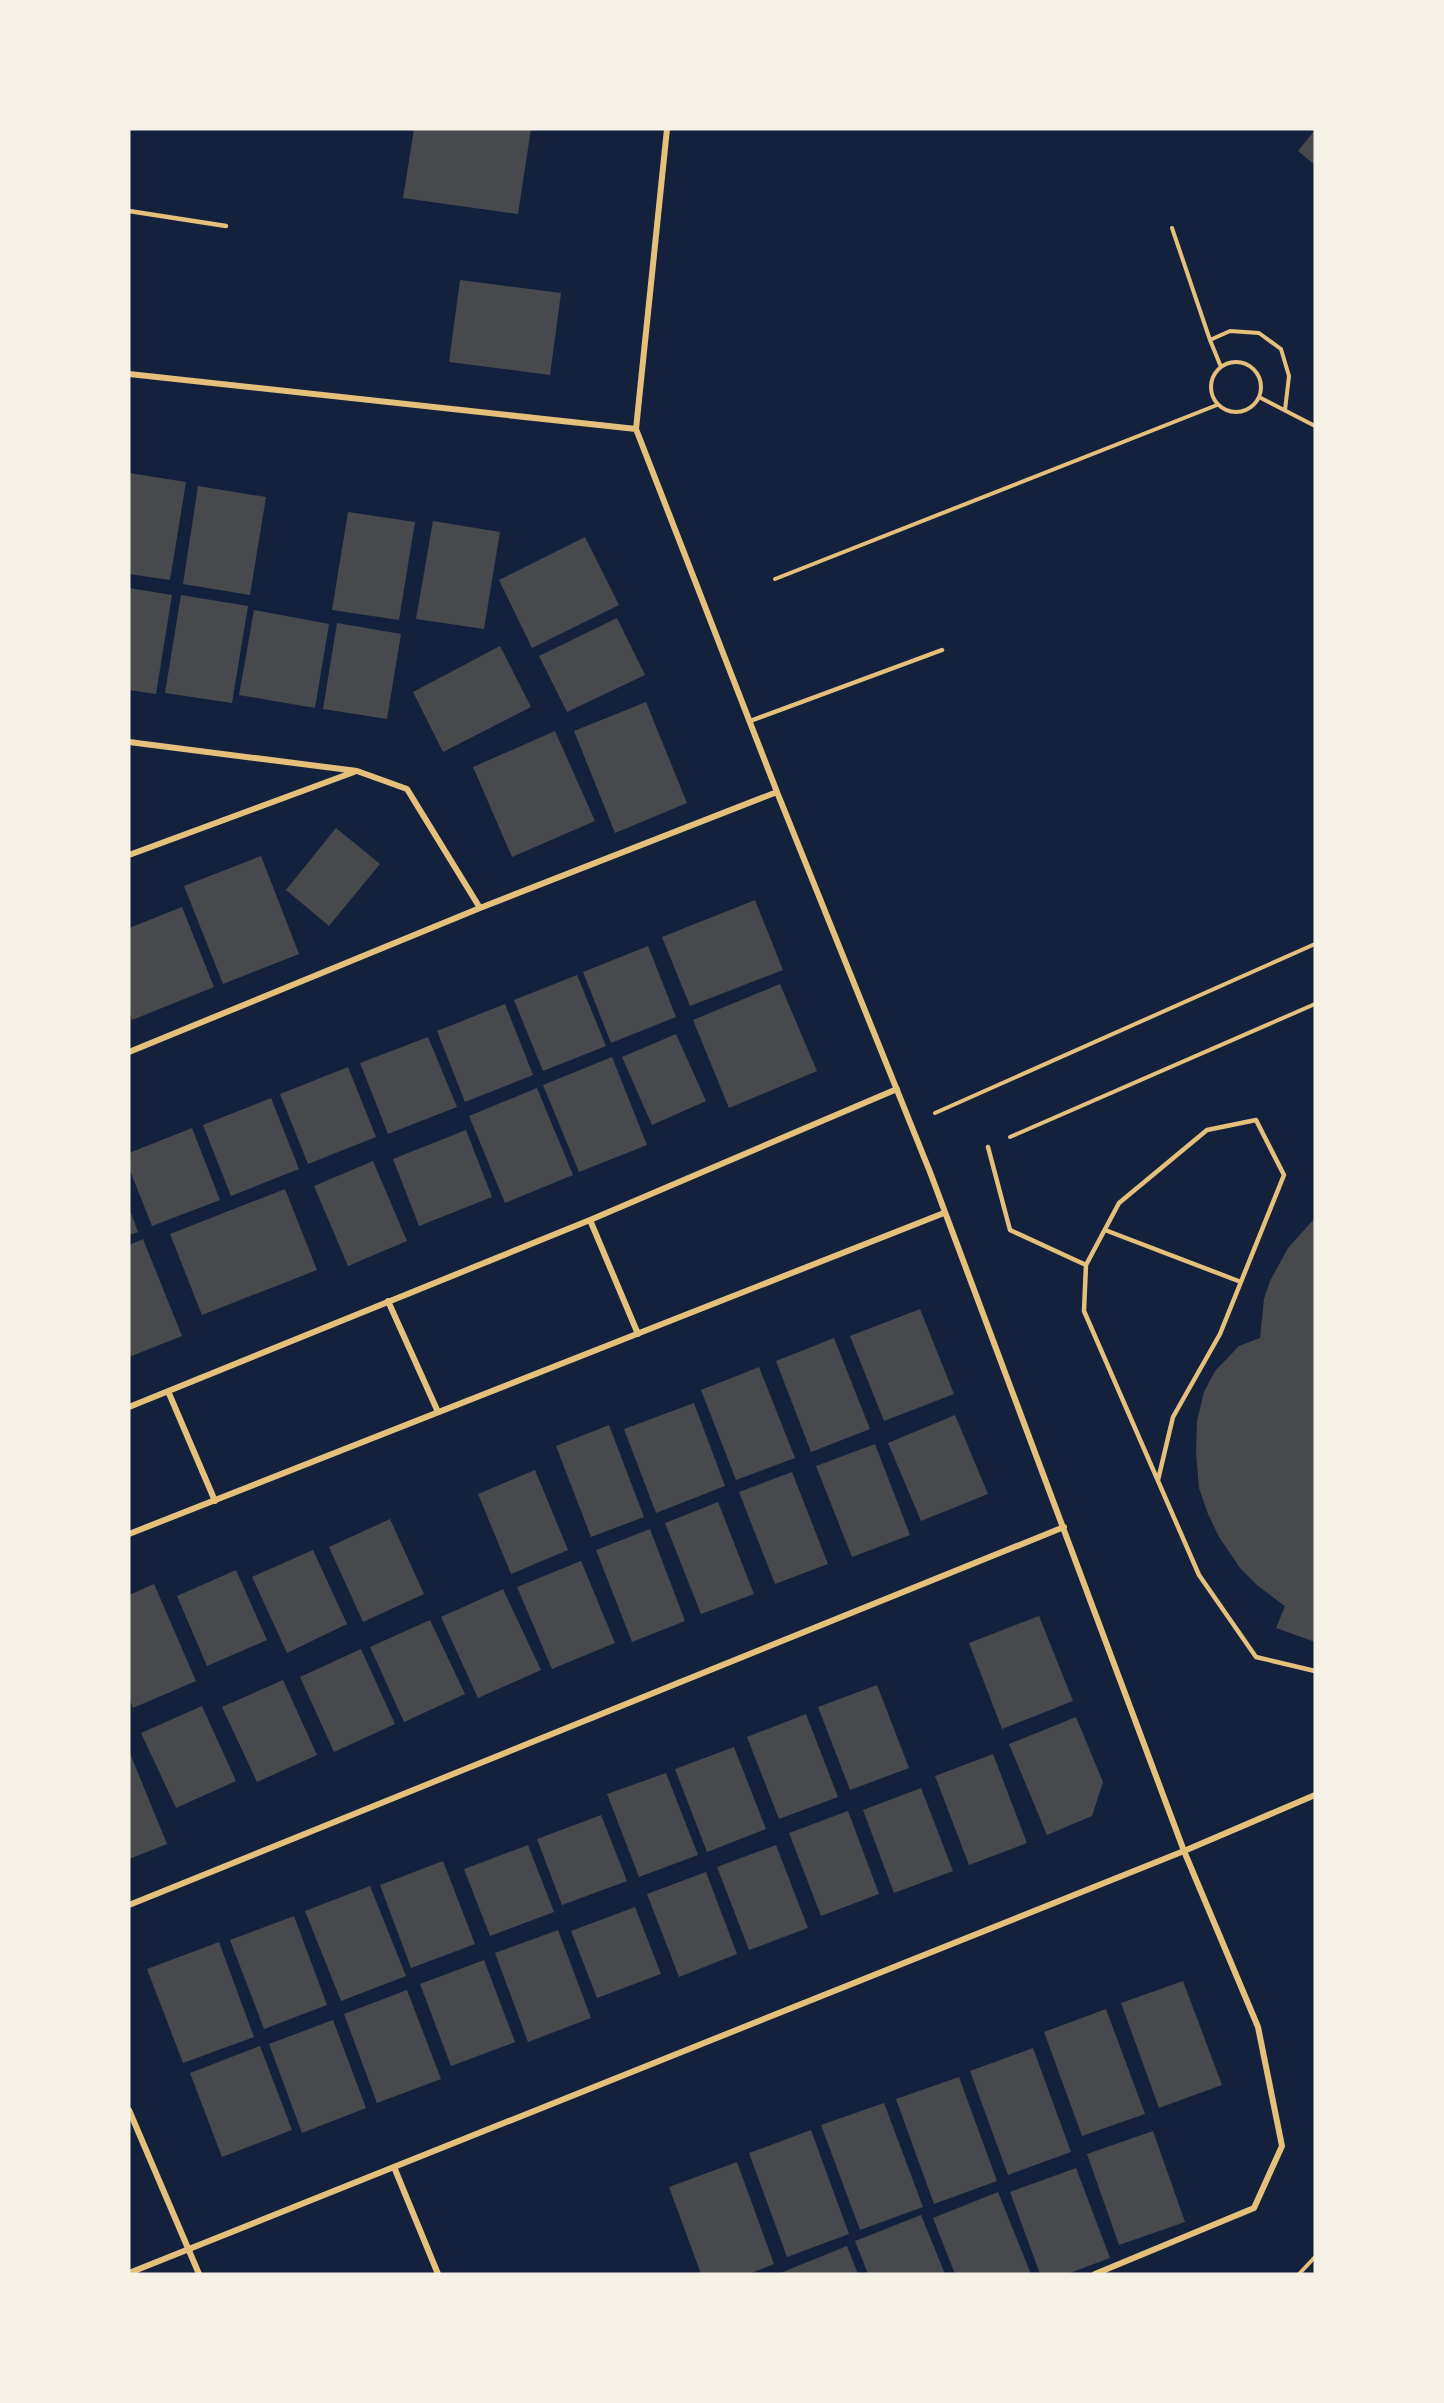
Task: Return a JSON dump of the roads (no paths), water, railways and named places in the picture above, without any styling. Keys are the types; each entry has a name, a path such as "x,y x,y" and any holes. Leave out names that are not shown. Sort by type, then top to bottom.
{"street":[{"path":"667,129 636,429 777,792 911,1124 1184,1851 1258,2027 1282,2146 1254,2208 1095,2274"},
{"path":"129,374 636,429"},
{"path":"129,742 357,771 407,789 480,908"},
{"path":"129,855 357,771"},
{"path":"129,1052 480,908 777,792"},
{"path":"129,1407 590,1220 897,1089"},
{"path":"129,1534 944,1213"},
{"path":"590,1220 638,1334"},
{"path":"388,1301 438,1412"},
{"path":"168,1391 215,1501"},
{"path":"129,1905 1064,1527"},
{"path":"129,2273 1184,1851 1315,1796"},
{"path":"129,2110 199,2274"},
{"path":"394,2167 438,2274"}],"lane":[{"path":"129,211 226,226"},
{"path":"750,721 942,650"},
{"path":"1158,1480 1173,1417 1220,1334 1284,1175 1256,1120 1207,1130 1119,1203 1086,1265 1084,1311 1199,1575 1256,1657 1315,1671"},
{"path":"988,1147 1010,1230 1086,1265"},
{"path":"1105,1230 1240,1282"}]}
